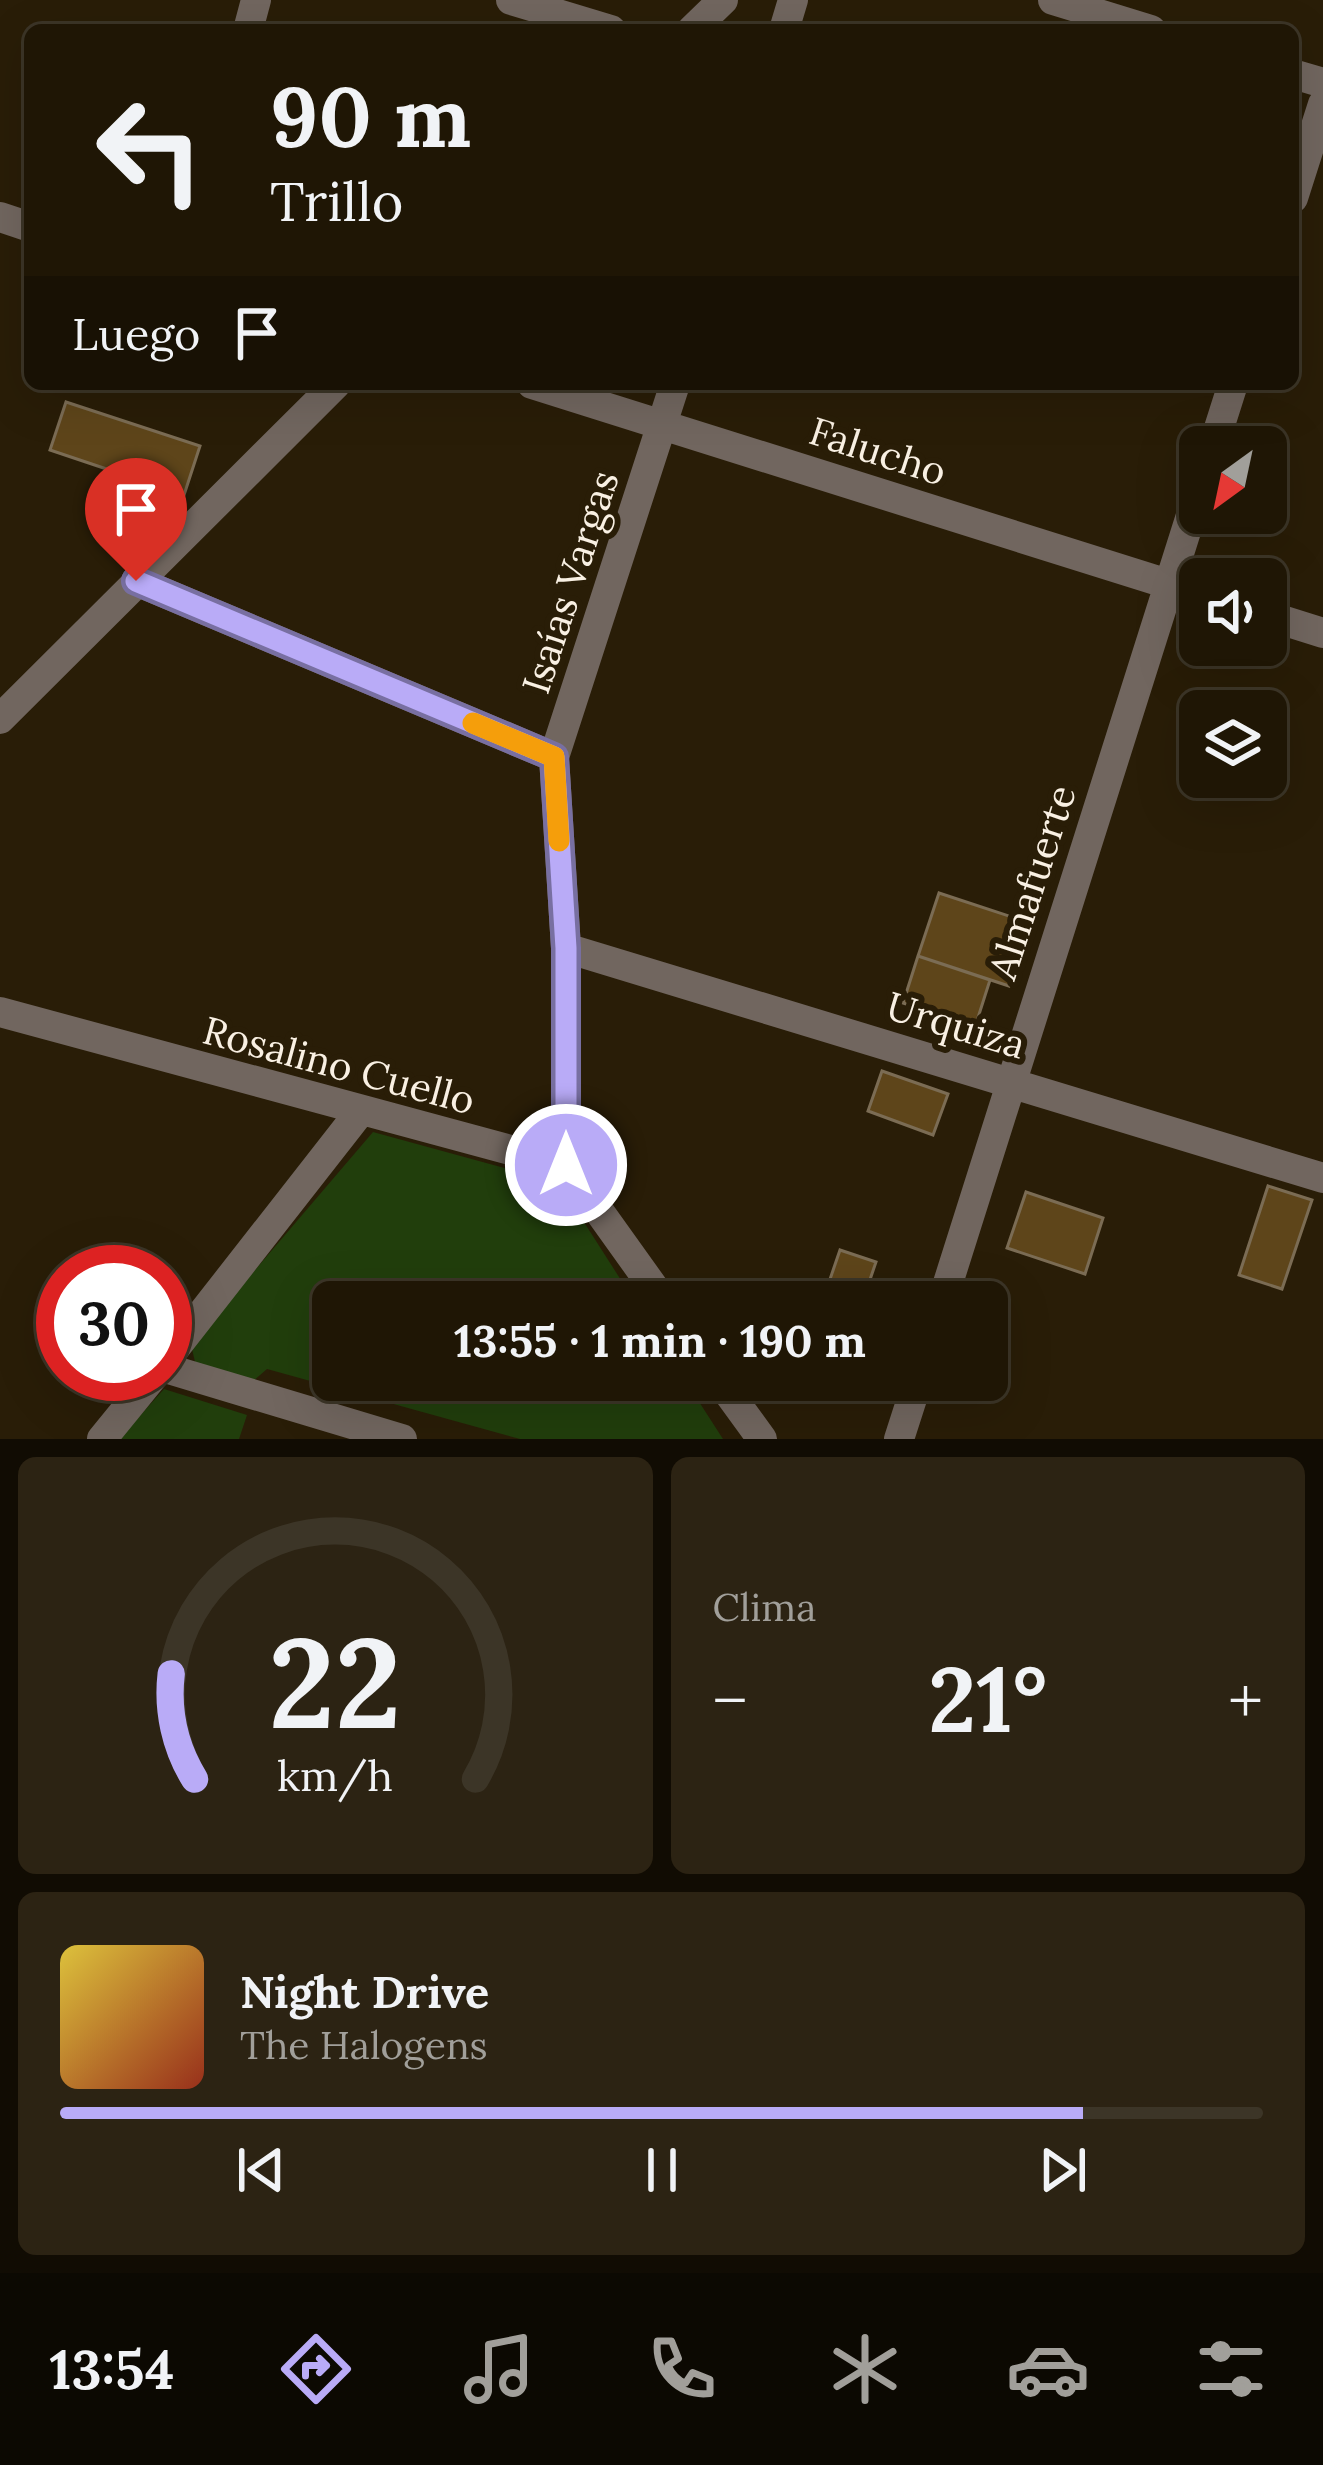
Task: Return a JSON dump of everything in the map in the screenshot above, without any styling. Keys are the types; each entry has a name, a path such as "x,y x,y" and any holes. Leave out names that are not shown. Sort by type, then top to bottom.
{"street":[{"path":"511,0 591,24"},
{"path":"698,24 723,0"},
{"path":"1053,0 1131,24"},
{"path":"1299,179 1323,104"},
{"path":"0,718 330,390"},
{"name":"Falucho","path":"552,390 1179,587"},
{"name":"Isaías Vargas","path":"566,1165 566,948 554,757 672,390"},
{"path":"1220,426 1231,390"},
{"name":"Almafuerte","path":"948,1281 1185,534"},
{"path":"136,581 554,757"},
{"path":"1287,622 1323,633"},
{"name":"Urquiza","path":"566,948 1323,1178"},
{"name":"Rosalino Cuello","path":"0,1012 359,1113 566,1165"},
{"path":"192,1330 359,1113"},
{"path":"566,1165 649,1281"},
{"path":"192,1373 402,1439"},
{"path":"102,1439 133,1401"},
{"path":"734,1401 762,1439"},
{"path":"899,1439 911,1401"}],"green space":[{"path":"373,1132 559,1183 622,1281 312,1281 312,1381 267,1369 252,1382 196,1366 192,1344"},
{"path":"192,1398 247,1415 239,1439 119,1439 153,1401"},
{"path":"383,1401 699,1401 723,1439 520,1439"}],"building":[{"path":"66,402 200,446 184,495 50,450"},
{"path":"939,893 1030,923 1009,986 918,956"},
{"path":"918,956 990,980 975,1027 903,1003"},
{"path":"882,1071 948,1094 933,1135 868,1111"},
{"path":"1268,1186 1312,1200 1282,1289 1239,1275"},
{"path":"1026,1192 1103,1218 1085,1274 1007,1248"},
{"path":"840,1250 876,1262 870,1281 829,1281"}],"slow traffic":[{"path":"473,723 554,757 559,841"}],"route":[{"path":"136,581 554,757 566,948 566,1165"}]}
